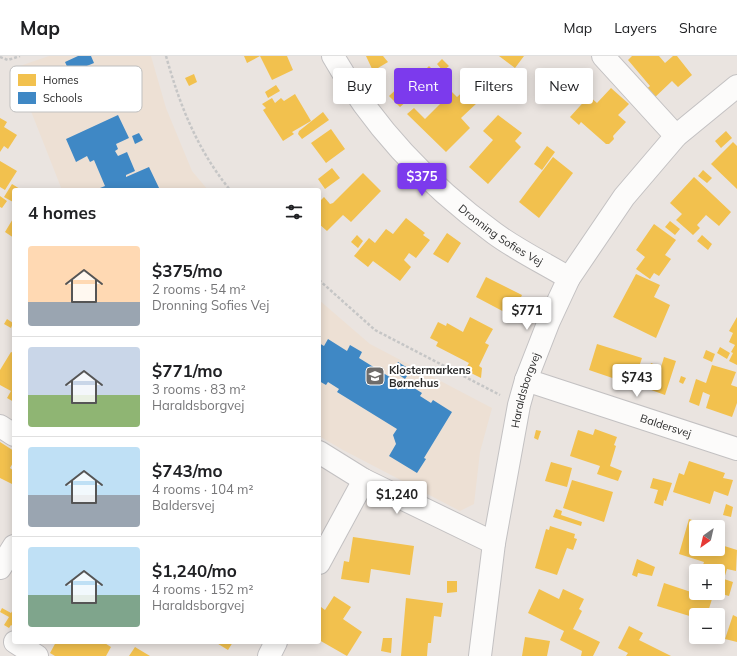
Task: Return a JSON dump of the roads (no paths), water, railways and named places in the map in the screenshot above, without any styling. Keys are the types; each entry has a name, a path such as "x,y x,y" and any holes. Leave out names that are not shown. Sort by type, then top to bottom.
{"street":[{"name":"Dronning Sofies Vej","path":"333,56 349,84 392,143 439,190 495,233 569,278"},
{"path":"603,56 676,136"},
{"name":"Haraldsborgvej","path":"480,656 494,543 519,405 526,380 549,321 569,278 596,236 624,197 676,136 737,86"},
{"name":"Baldersvej","path":"526,380 737,449"},
{"path":"0,426 12,434"},
{"path":"321,453 364,480 494,543"},
{"path":"321,559 364,480"},
{"path":"0,568 12,549"},
{"path":"0,633 12,641"},
{"path":"17,644 37,656"},
{"path":"269,656 275,644"}],"place":[{"name":"Klostermarkens Børnehus","path":"375,376"}]}
